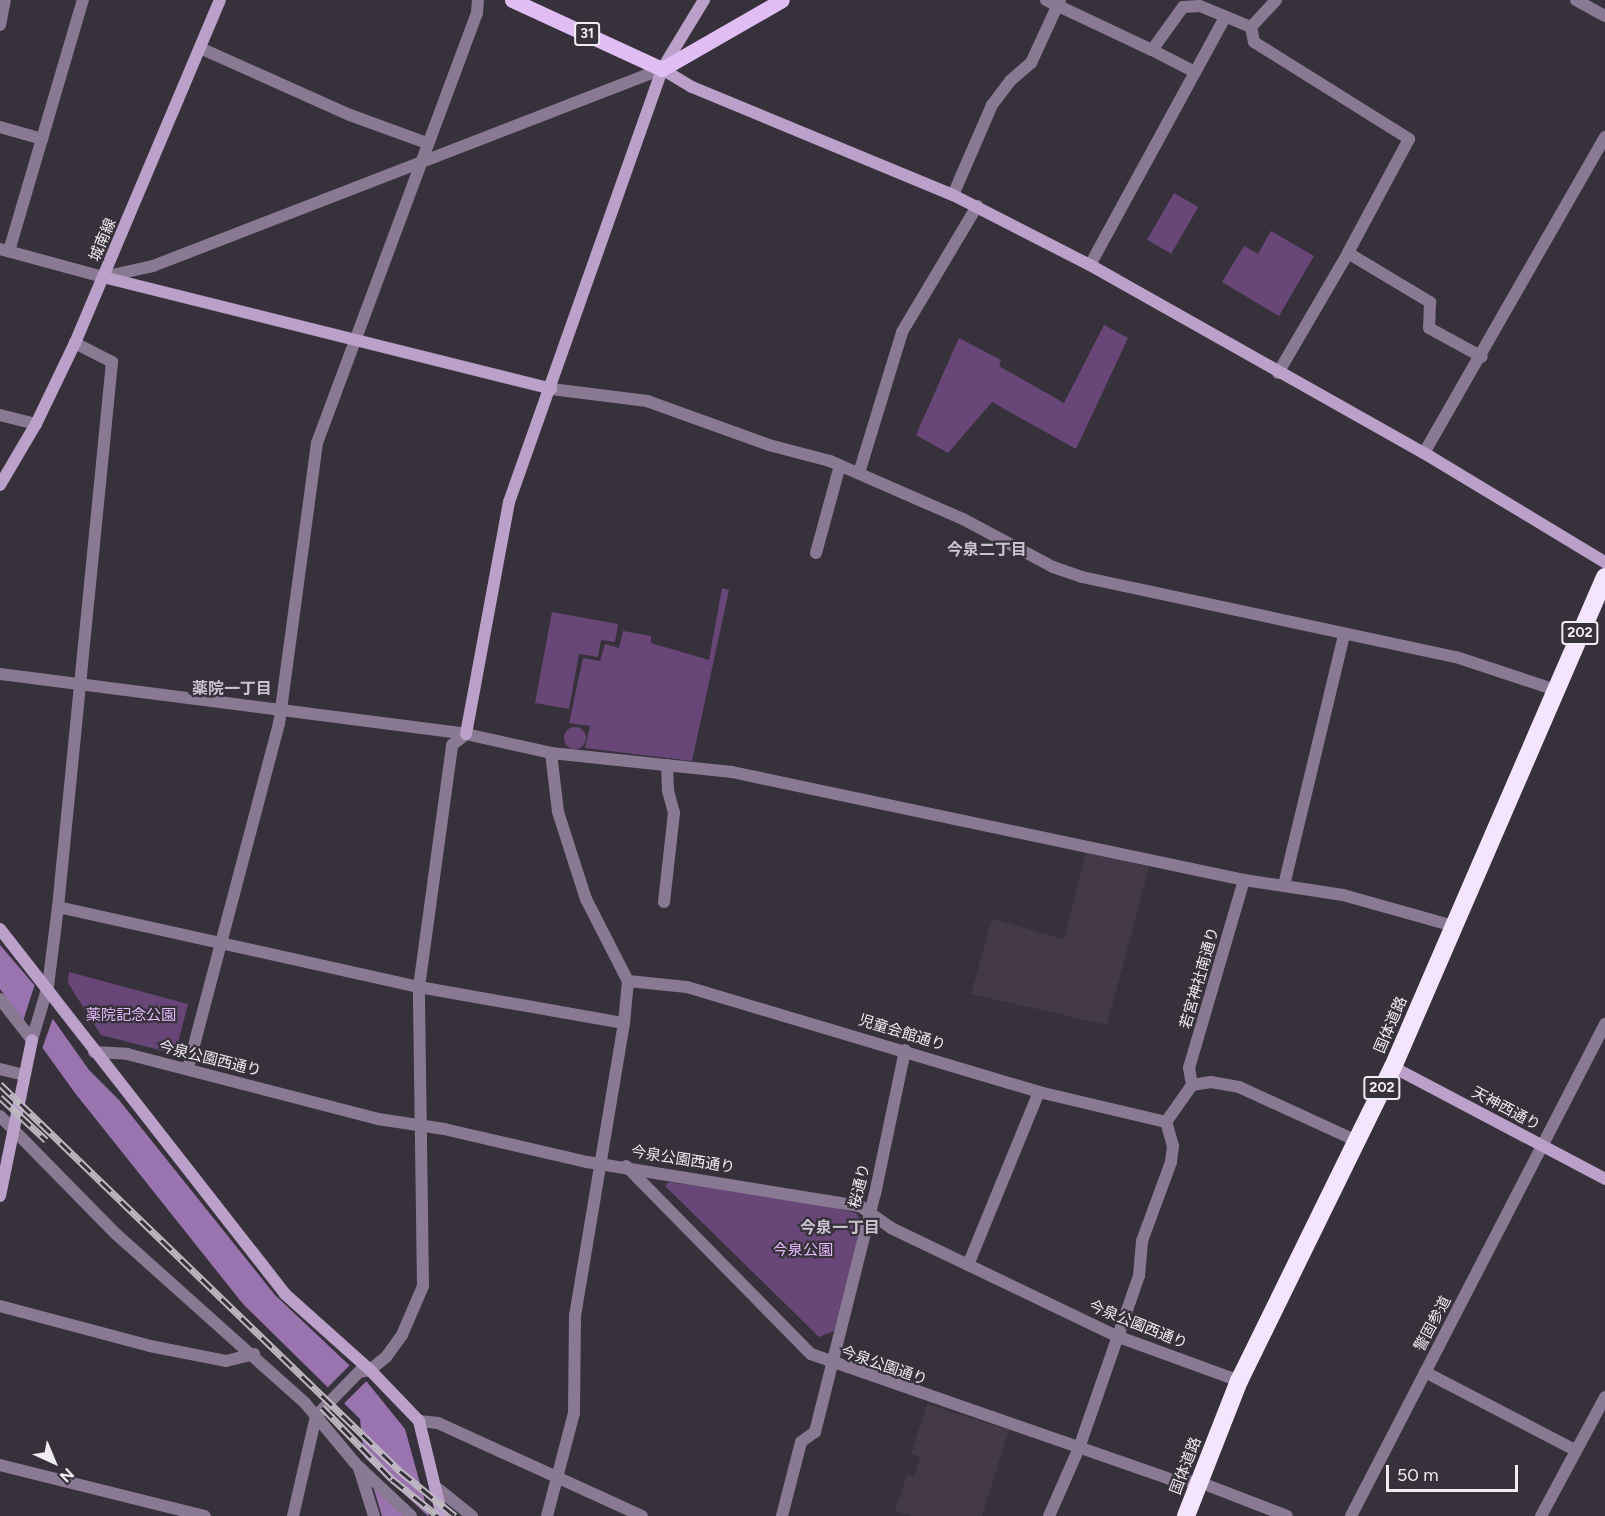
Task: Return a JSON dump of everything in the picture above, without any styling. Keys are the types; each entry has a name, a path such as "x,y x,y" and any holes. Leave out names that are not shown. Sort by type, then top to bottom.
{"highway":[{"name":"国体道路","path":"1186,1516 1239,1381 1393,1067 1556,690 1599,608 1605,577"}],"main road":[{"name":"31","path":"512,0 662,69"},
{"path":"662,69 782,0"}],"street":[{"path":"0,25 5,0"},
{"path":"82,0 42,139 4,250 551,390 647,401 840,465 963,519 1053,567 1344,635 1456,657 1556,690"},
{"name":"城南線","path":"0,485 36,424 75,343 220,0"},
{"path":"188,1068 282,708 317,443 477,13 478,0"},
{"path":"293,1516 316,1416 364,1371 386,1357 402,1335 423,1286 418,987 452,745 466,734 509,502 551,390 662,69 704,0"},
{"path":"1251,27 1276,0"},
{"path":"1576,0 1605,16"},
{"path":"954,195 992,105 1010,81 1031,63 1055,2 1195,72"},
{"path":"1152,50 1183,7 1200,6 1251,27"},
{"path":"1090,265 1225,17"},
{"path":"1251,27 1254,42 1409,140 1348,253 1278,373"},
{"path":"201,48 350,115 427,143"},
{"path":"103,277 153,266 419,165 662,69"},
{"path":"662,69 692,87 954,195 1090,265 1278,373 1424,453 1605,562"},
{"path":"0,127 42,139"},
{"path":"1424,453 1482,357 1605,137"},
{"path":"859,473 902,332 977,206"},
{"path":"1348,253 1430,302 1430,328 1482,357"},
{"path":"0,1196 32,1038 48,986 58,907 112,362 75,343"},
{"path":"0,416 36,424"},
{"path":"816,553 840,465"},
{"path":"1284,885 1344,635"},
{"path":"0,674 282,708 466,734 551,753 732,772 1244,880 1343,895 1453,926"},
{"path":"547,1516 574,1413 576,1315 603,1162 628,981 586,899 558,812 551,753"},
{"path":"664,902 674,813 668,790 668,765"},
{"name":"若宮神社南通り","path":"1192,1085 1189,1068 1244,880"},
{"path":"58,907 418,987 624,1023"},
{"path":"0,929 48,986 94,1052 285,1294 364,1371 419,1420 438,1423 642,1516"},
{"name":"児童会館通り","path":"628,981 687,987 905,1050 1039,1092 1166,1122"},
{"path":"0,999 32,1038"},
{"name":"警固参道","path":"1351,1516 1605,1024"},
{"name":"桜通り","path":"782,1516 801,1442 815,1432 869,1211 905,1050"},
{"name":"今泉公園西通り","path":"94,1052 127,1054 188,1068 378,1119 422,1125 603,1162 860,1206 891,1228 1119,1337 1239,1381"},
{"name":"天神西通り","path":"1393,1067 1605,1179"},
{"path":"0,1069 24,1075"},
{"path":"1049,1516 1079,1448 1139,1276 1142,1241 1172,1162 1173,1146 1166,1122 1192,1085 1211,1082 1239,1088 1357,1141"},
{"path":"968,1265 1039,1092"},
{"path":"0,1116 116,1234 254,1354 316,1416 357,1465 411,1516"},
{"name":"今泉公園通り","path":"626,1166 811,1354 831,1363 1169,1479 1199,1482 1287,1516"},
{"path":"0,1306 226,1361 254,1354"},
{"path":"1425,1372 1575,1450"},
{"path":"1541,1516 1605,1397"},
{"path":"419,1420 442,1516"},
{"path":"0,1465 206,1516"},
{"path":"357,1465 374,1516"},
{"path":"437,1488 472,1516"}],"shaded area":[{"path":"1086,850 1149,867 1107,1025 971,994 992,919 1064,939"},
{"path":"0,945 36,987 53,1019 89,1070 119,1100 275,1295 367,1382 405,1429 429,1516 382,1516 364,1456 360,1419 243,1304 75,1093 0,989"},
{"path":"927,1404 1009,1430 982,1516 911,1516 895,1511 907,1474 914,1476 920,1457 911,1454"}],"green space":[{"path":"1174,193 1198,207 1171,254 1147,240"},
{"path":"1271,231 1314,256 1279,316 1222,282 1244,246 1258,254"},
{"path":"1104,325 1128,338 1076,449 992,402 948,453 916,435 959,338 1001,360 999,366 1064,403"},
{"path":"722,588 729,590 692,761 585,748 590,726 569,723 583,658 600,661 605,644 619,648 623,631 651,636 651,643 709,660"},
{"path":"552,612 618,624 615,642 601,640 598,657 579,654 569,709 535,703"},
{"path":"575,727 583,730 586,738 583,746 575,749 567,746 564,738 567,730"},
{"name":"薬院記念公園","path":"69,972 188,1004 175,1054 101,1035 68,983"},
{"name":"今泉公園","path":"669,1182 809,1202 856,1213 862,1222 834,1331 819,1337 665,1186"}],"pier":[{"path":"35,984 54,1015 42,1049 23,1021"},
{"path":"351,1364 367,1380 341,1406 325,1390"},
{"path":"360,1453 428,1516 403,1516 369,1484"}],"railway":[{"path":"0,1084 400,1471 455,1516"},
{"path":"0,1097 46,1140"},
{"path":"322,1407 392,1479 438,1516"}],"district":[{"name":"今泉二丁目","path":"987,550"},
{"name":"薬院一丁目","path":"232,689"},
{"name":"今泉一丁目","path":"840,1228"}]}
